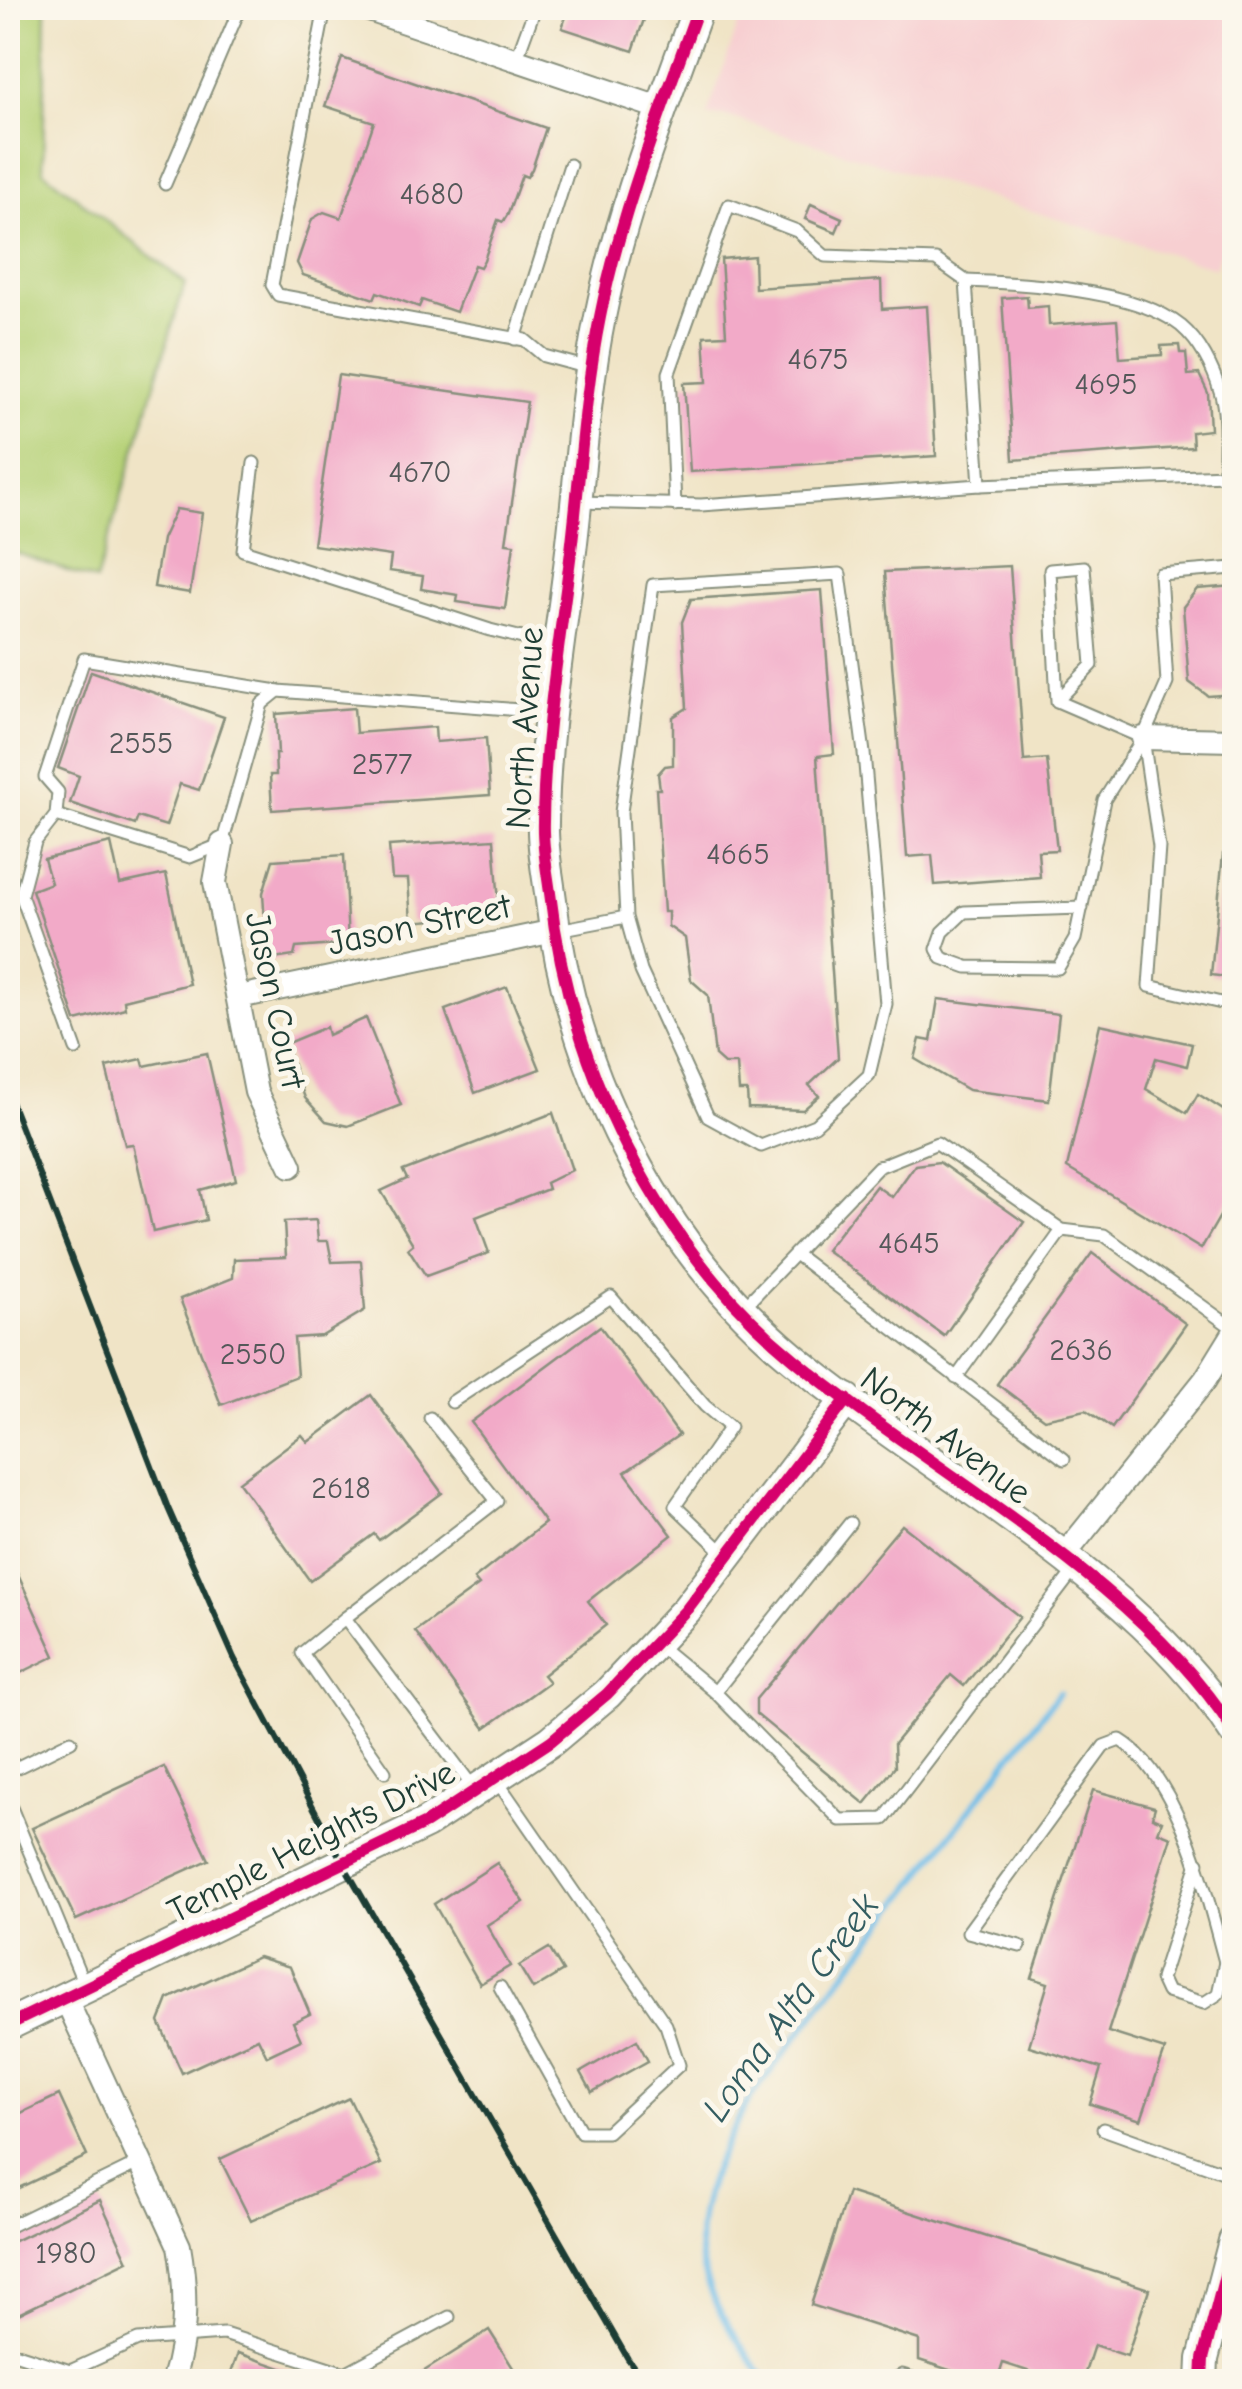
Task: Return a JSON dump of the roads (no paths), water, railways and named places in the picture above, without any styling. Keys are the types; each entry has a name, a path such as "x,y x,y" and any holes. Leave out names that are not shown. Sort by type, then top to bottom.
{"main road":[{"name":"North Avenue","path":"698,8 629,204 600,318 593,369 551,712 542,828 554,931 572,1011 610,1114 656,1204 743,1308 791,1357 1069,1564 1160,1638 1215,1701 1234,1731"},
{"name":"Temple Heights Drive","path":"8,2025 426,1822 566,1730 608,1694 656,1643 728,1556 847,1399"},
{"path":"1202,2382 1204,2359 1234,2241"}],"street":[{"path":"362,8 662,110"},
{"path":"1143,738 1234,740"},
{"name":"Jason Court","path":"222,844 215,882 256,1092 291,1166"},
{"name":"Jason Street","path":"239,998 554,931"},
{"path":"1069,1564 1205,1380 1234,1331"},
{"path":"75,1992 140,2162 179,2246 186,2285 182,2337 172,2382"}],"lane":[{"path":"165,184 240,8"},
{"path":"324,8 272,285 284,299 525,340 544,356 593,369"},
{"path":"516,60 535,8"},
{"path":"515,339 570,166"},
{"path":"577,502 675,506 980,485 1224,475 1224,414 1208,364 1192,337 1168,318 1145,307 1015,282 966,282 936,260 825,256 796,231 729,206 669,373 675,506"},
{"path":"966,282 980,485"},
{"path":"254,463 243,550 490,630 559,647"},
{"path":"1084,567 1092,665 1057,701 1050,570 1084,567"},
{"path":"1082,908 964,912 942,932 937,949 942,958 967,968 1058,968 1075,939 1082,908 1104,800 1143,738 1167,683 1160,574 1234,568"},
{"path":"840,574 864,753 886,1004 869,1075 815,1125 761,1146 708,1117 641,971 626,918 621,812 653,584 840,574"},
{"path":"76,1049 21,895 35,842 56,816 58,792 45,777 84,659 278,692 551,712"},
{"path":"56,816 190,857 222,844 262,704 278,692"},
{"path":"1057,701 1143,738"},
{"path":"1143,738 1159,847 1149,986 1234,1006"},
{"path":"554,931 626,918"},
{"path":"743,1308 878,1167 937,1143 1062,1230 1104,1235 1234,1331"},
{"path":"956,1378 1062,1230"},
{"path":"794,1254 1064,1459"},
{"path":"452,1402 611,1298 706,1406 730,1427 676,1506 728,1556"},
{"path":"385,1772 302,1653 497,1501 430,1418"},
{"path":"716,1692 850,1523"},
{"path":"656,1643 716,1692 840,1820 884,1818 1069,1564"},
{"path":"344,1618 485,1784 666,2026 680,2065 607,2132 582,2132 500,1987"},
{"path":"1020,1946 968,1932 1104,1746 1120,1740 1136,1750 1179,1818 1198,1863 1230,1962 1218,1994 1204,2004 1167,1992 1161,1979 1198,1863"},
{"path":"8,1772 71,1741"},
{"path":"8,1800 75,1992"},
{"path":"1102,2129 1234,2176"},
{"path":"8,2226 140,2162"},
{"path":"8,2351 70,2372 138,2340 224,2334 346,2373 449,2317"},
{"path":"889,2382 902,2374 925,2382"}],"waterway":[{"name":"Loma Alta Creek","path":"768,2382 718,2308 705,2276 699,2244 701,2213 727,2141 750,2098 1059,1693"}],"railway":[{"path":"8,1094 168,1508 234,1658 344,1865 628,2359 645,2382"}]}
